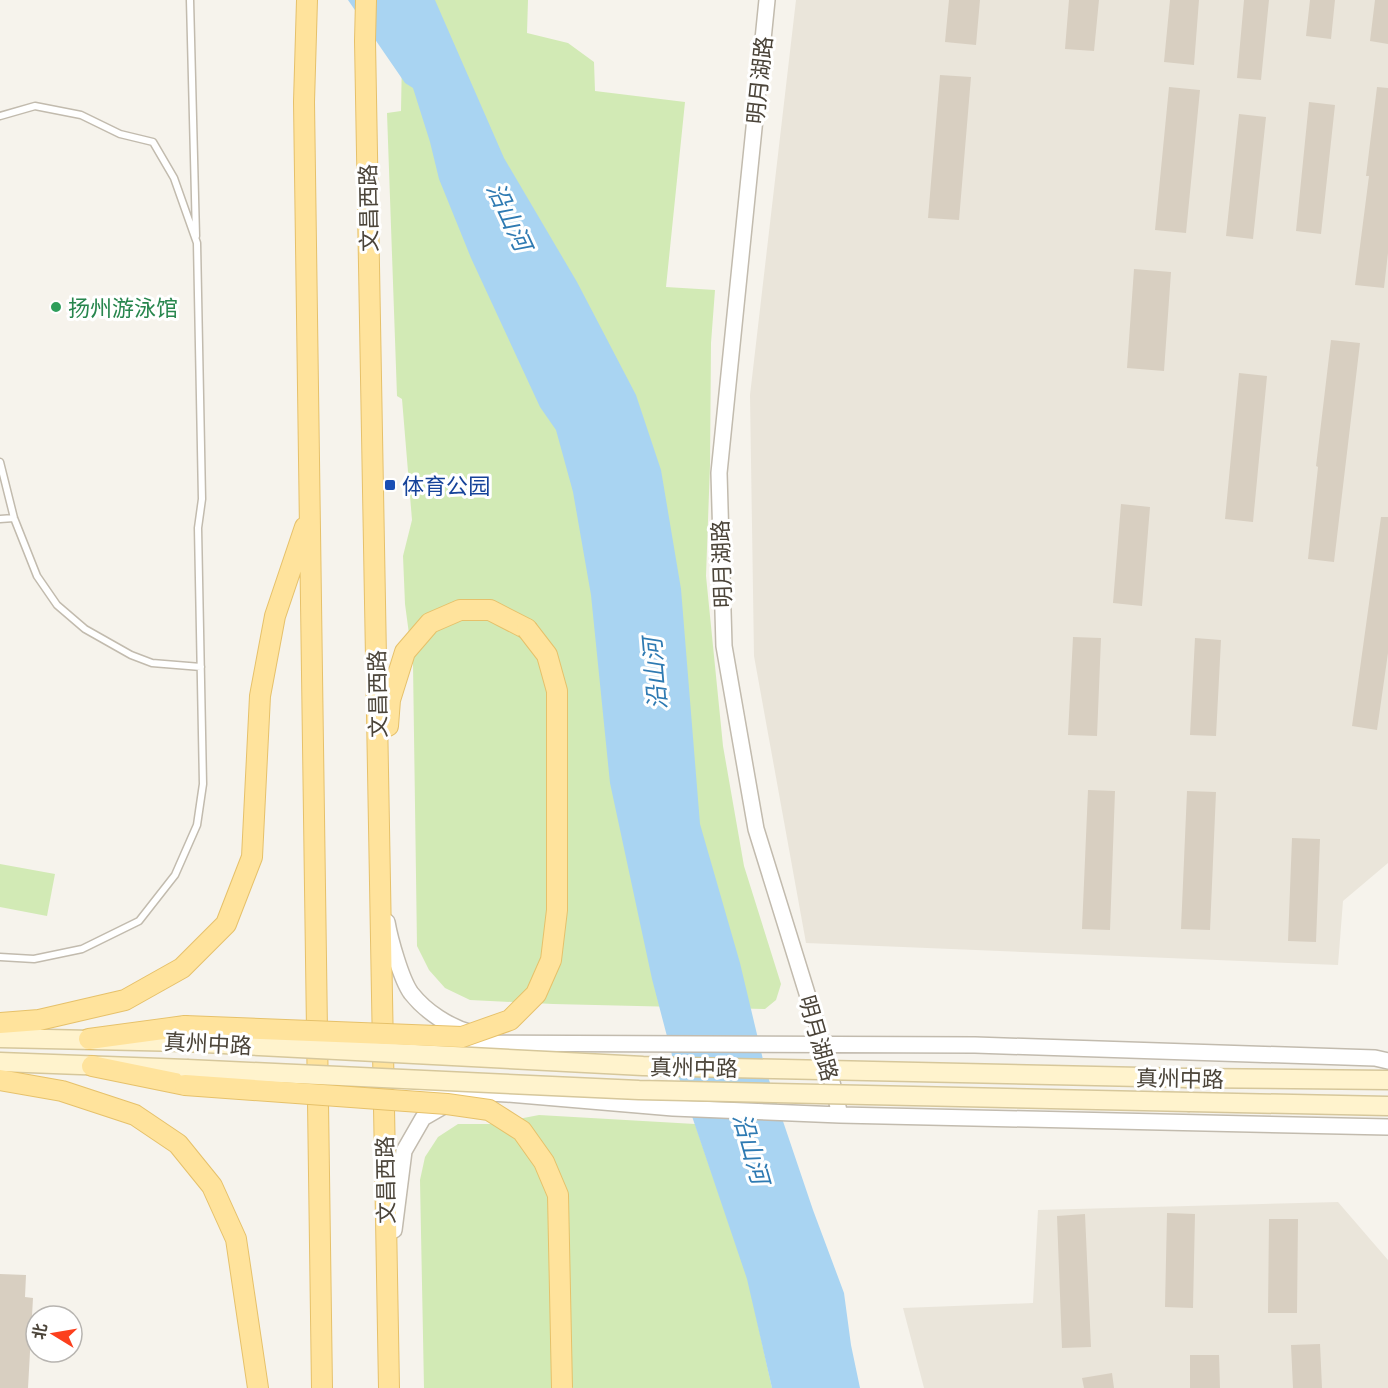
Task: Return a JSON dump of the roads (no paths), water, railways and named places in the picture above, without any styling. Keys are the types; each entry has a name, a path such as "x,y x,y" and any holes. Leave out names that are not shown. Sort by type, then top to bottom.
{"main road":[{"path":"307,0 304,102 322,1388"},
{"name":"文昌西路","path":"366,0 389,1388"},
{"path":"0,1023 39,1020 125,1000 182,968 226,924 252,857 261,696 275,615 310,513"},
{"path":"0,1038 88,1039 185,1034 462,1038 510,1020 536,994 550,960 557,910 557,691 547,654 527,629 489,610 460,610 430,623 405,652 390,700 379,833"},
{"name":"真州中路","path":"185,1034 643,1066 1388,1080"},
{"path":"0,1062 92,1066 489,1110 522,1131 544,1162 558,1195 562,1388"},
{"name":"真州中路","path":"186,1077 639,1090 1388,1106"},
{"path":"0,1080 62,1091 135,1115 178,1144 212,1186 236,1239 258,1388"},
{"path":"389,1348 397,1388"}],"street":[{"name":"明月湖路","path":"767,0 718,473 724,646 756,829 823,1046 840,1115"},
{"path":"380,892 392,946 409,991 430,1012 458,1029 513,1043"},
{"name":"真州中路","path":"317,1041 823,1046 975,1045 1364,1057 1388,1061"},
{"name":"真州中路","path":"318,1084 507,1094 673,1108 790,1113 1388,1127"},
{"path":"388,1289 404,1151 423,1118 454,1100 507,1094"}],"lane":[{"path":"0,957 34,959 82,950 139,921 175,875 197,825 203,784 198,528 202,499 190,0"},
{"path":"0,116 35,106 81,115 120,134 153,142 174,178 197,243"},
{"path":"0,462 14,518 37,576 57,604 85,629 130,655 152,663 201,667"},
{"path":"0,519 14,518"}],"water":[{"name":"沿山河","path":"348,0 435,0 504,158 577,282 636,395 661,470 681,589 700,824 740,963 765,1068 844,1293 860,1388 772,1388 747,1279 674,1063 652,979 610,783 591,595 573,492 556,430 540,407 471,258 439,179 413,88 405,83"}],"place":[{"name":"扬州游泳馆","path":"56,307"},
{"name":"体育公园","path":"390,485"}]}
